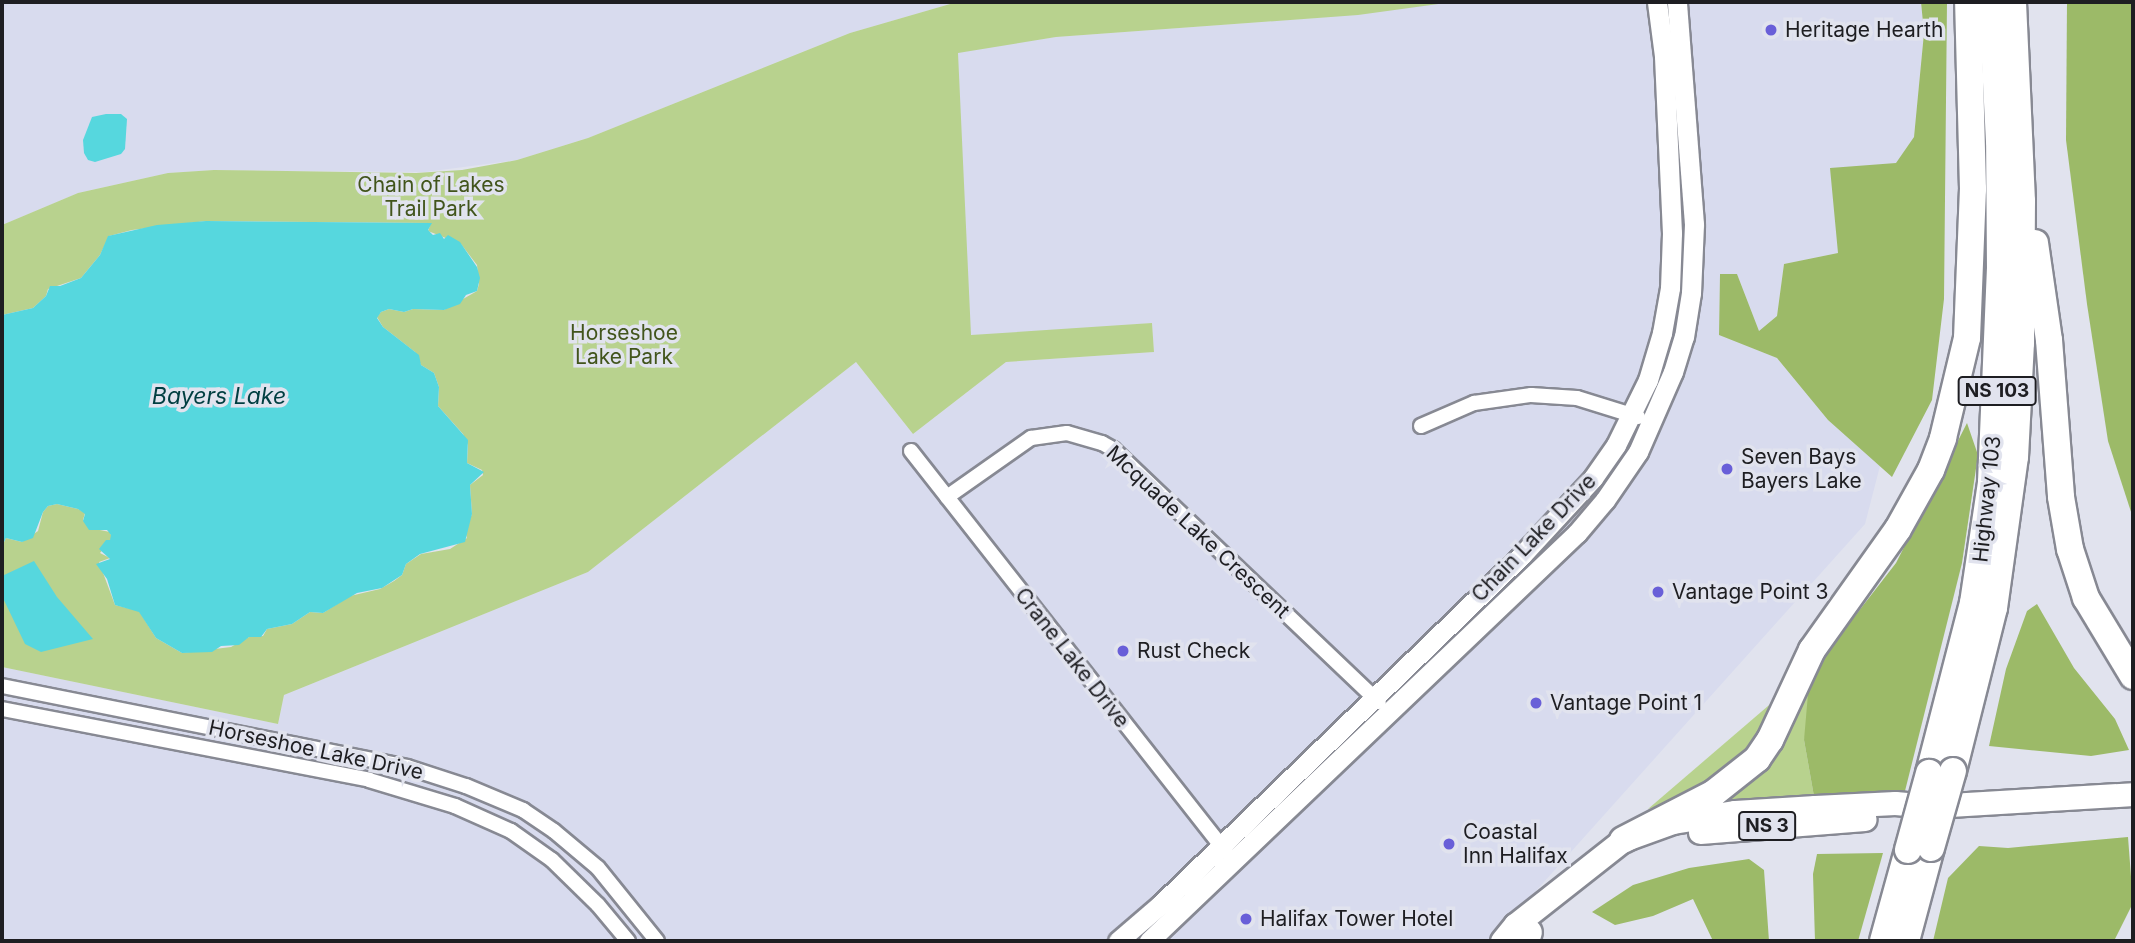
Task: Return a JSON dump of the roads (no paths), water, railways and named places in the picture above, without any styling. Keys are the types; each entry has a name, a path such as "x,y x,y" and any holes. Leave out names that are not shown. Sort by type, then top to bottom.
{"highway":[{"path":"1614,849 1714,793 1757,759 1770,740 1812,650 1898,529 1931,470 1943,438 1967,338 1973,189 1968,2"},
{"name":"Highway 103","path":"1941,772 1973,603 1992,468 1999,355 2000,216 1992,2"},
{"name":"Highway 103","path":"1906,941 1920,849 1941,772 1994,608 2011,495 2021,343 2020,141 2013,2"},
{"path":"2020,141 2049,340 2062,497 2070,549 2086,598 2133,676"},
{"name":"Highway 103","path":"1883,941 1920,849"}],"main road":[{"name":"NS 3","path":"1502,941 1515,925 1614,849 1673,822 1735,812 1895,803 1933,806 2133,794"},
{"name":"NS 3","path":"1526,938 1542,906"}],"street":[{"name":"Chain Lake Drive","path":"1155,933 1221,847 1564,512 1593,478 1632,415 1662,333 1670,288 1672,233 1664,56 1657,2"},
{"name":"Chain Lake Drive","path":"1127,939 1155,933 1234,863 1577,533 1623,476 1652,423 1684,337 1691,293 1694,224 1677,2"},
{"path":"1421,426 1474,403 1531,394 1577,398 1652,423"},
{"name":"Mcquade Lake Crescent","path":"947,497 1031,439 1067,433 1102,443 1113,449 1178,514 1313,637 1373,698 1392,711"},
{"name":"Crane Lake Drive","path":"911,451 1234,863"},
{"name":"Horseshoe Lake Drive","path":"2,686 347,754 407,767 466,786 523,810 554,831 598,868 657,941"},
{"name":"Horseshoe Lake Drive","path":"2,709 369,779 455,806 511,831 552,860 598,905 628,941"}],"water":[{"path":"121,114 127,119 125,149 121,154 95,162 88,160 84,153 83,140 92,117"},
{"name":"Bayers Lake","path":"206,221 432,223 428,230 433,235 440,233 444,239 448,235 460,242 477,267 480,278 477,291 466,295 460,304 444,310 413,309 404,312 389,309 381,312 377,318 383,327 419,355 421,365 434,373 439,387 438,406 468,440 467,463 484,472 470,485 472,514 465,542 420,554 406,564 402,575 382,588 357,593 323,613 310,612 292,624 267,629 261,637 249,637 239,645 221,646 212,652 182,653 156,638 139,612 115,605 107,579 96,564 110,559 99,549 106,540 110,540 111,535 107,530 89,530 83,521 85,514 78,509 57,504 48,506 33,538 22,542 6,538 2,546 2,315 33,308 46,296 50,286 60,286 81,278 100,255 108,236 157,225"},
{"path":"34,561 57,597 93,639 41,652 25,644 2,596 2,576"}],"place":[{"name":"Heritage Hearth","path":"1771,30"},
{"name":"Seven Bays Bayers Lake","path":"1727,469"},
{"name":"Vantage Point 3","path":"1658,592"},
{"name":"Rust Check","path":"1123,651"},
{"name":"Vantage Point 1","path":"1536,703"},
{"name":"Coastal Inn Halifax","path":"1449,844"},
{"name":"Halifax Tower Hotel","path":"1246,919"}],"park label":[{"name":"Chain of Lakes Trail Park","path":"431,197"},
{"name":"Horseshoe Lake Park","path":"624,345"}]}
